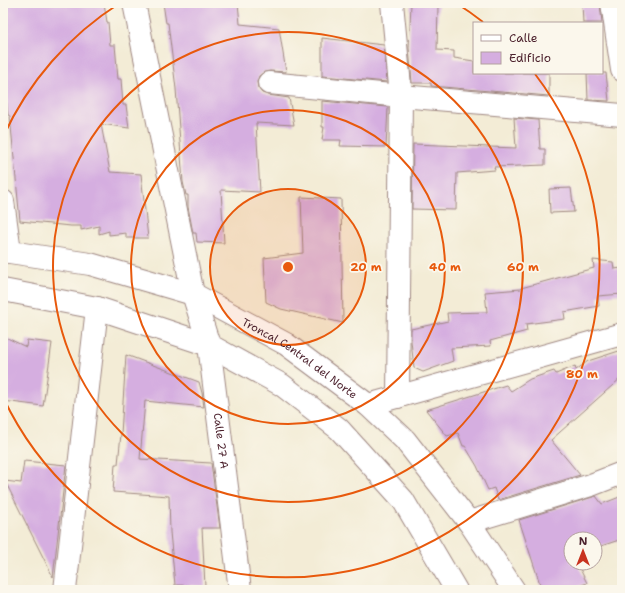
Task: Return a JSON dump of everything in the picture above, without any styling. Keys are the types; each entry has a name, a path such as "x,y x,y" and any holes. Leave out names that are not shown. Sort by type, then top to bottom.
{"main road":[{"name":"Calle 27 A","path":"134,3 193,294 209,344 240,590"},
{"path":"392,3 400,96 398,396"},
{"path":"612,3 622,70"},
{"path":"269,83 622,115"},
{"path":"3,200 7,252"},
{"name":"Troncal Central del Norte","path":"7,252 90,264 193,294 286,344 368,405 405,440 470,522 514,590"},
{"path":"3,290 97,308 209,344 282,385 339,429 403,500 456,590"},
{"path":"65,590 97,308"},
{"path":"368,405 622,334"},
{"path":"470,522 590,485 622,473"}],"building":[{"path":"3,3 104,3 108,22 110,45 115,45 118,79 121,79 123,105 126,105 129,128 101,124 110,172 141,174 148,238 126,238 126,233 109,235 109,231 99,234 99,226 81,230 81,226 20,221 10,116 8,115 4,79 7,79 3,54"},
{"path":"163,3 238,3 240,24 279,28 286,72 264,72 259,76 257,82 258,88 262,93 289,98 294,125 256,123 260,192 221,190 224,243 197,242 196,233 193,233 188,207 188,195 186,195 183,182 176,89 168,23 166,23"},
{"path":"411,3 433,3 433,5 438,5 437,50 454,51 454,58 473,61 473,74 549,74 549,96 431,86 431,83 412,83 409,48"},
{"path":"582,3 600,3 602,22 583,22"},
{"path":"322,38 384,45 387,82 322,76"},
{"path":"606,73 609,101 588,100 587,74"},
{"path":"322,101 388,107 386,147 340,146 341,140 322,140 324,127 322,127"},
{"path":"514,118 538,120 540,149 545,149 545,165 494,167 495,170 457,173 456,210 412,209 413,144 516,148"},
{"path":"571,188 574,212 550,213 549,189"},
{"path":"301,197 341,199 343,323 281,309 266,302 264,258 303,253"},
{"path":"593,260 613,262 614,269 622,268 622,294 598,296 599,306 564,312 565,319 526,324 527,331 490,341 491,346 451,348 453,361 423,372 414,368 411,329 448,321 447,313 487,312 485,292 521,289 594,268"},
{"path":"3,336 26,347 27,340 52,343 43,406 3,401"},
{"path":"622,350 622,377 551,440 580,475 498,500 494,488 488,490 477,466 465,446 463,446 458,433 447,436 426,410 506,385 511,391 530,379 554,371 556,374 575,366 576,370 588,361"},
{"path":"126,355 199,382 204,407 145,401 140,459 211,463 220,528 202,528 205,586 175,585 170,532 169,496 113,492 115,464 118,464 121,434"},
{"path":"24,461 66,465 53,577 5,481 21,483"},
{"path":"596,496 602,504 622,496 622,539 603,545 603,531 563,531 563,571 581,571 587,583 569,590 542,590 519,520"}]}
